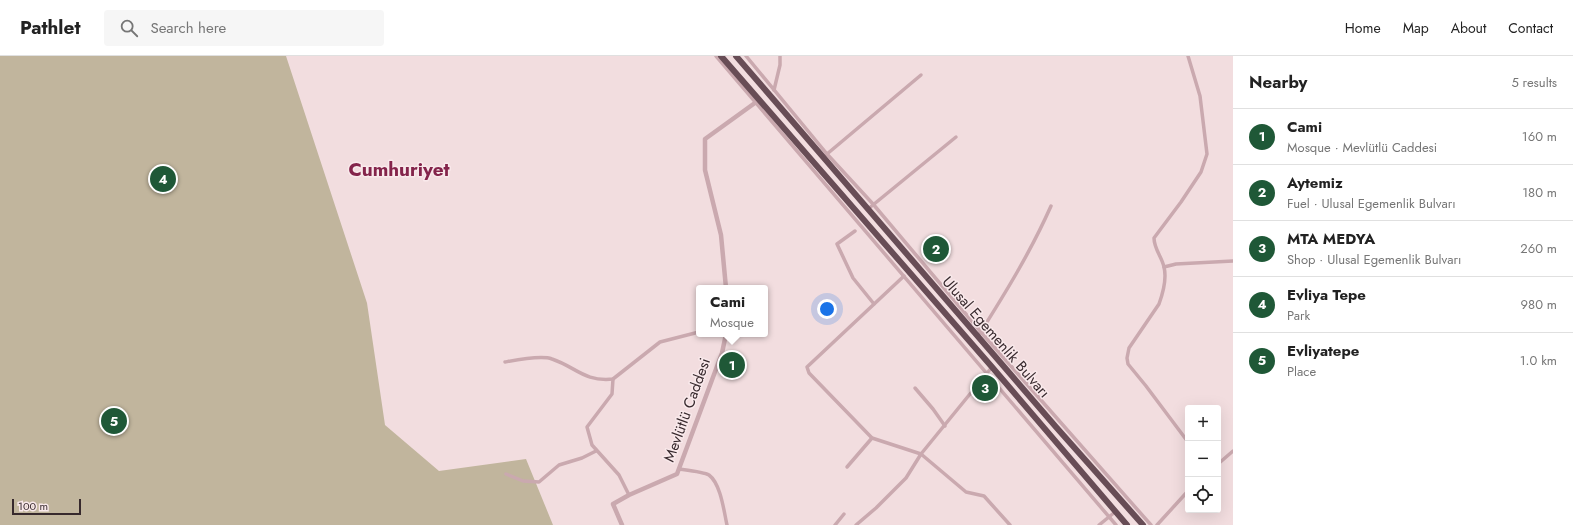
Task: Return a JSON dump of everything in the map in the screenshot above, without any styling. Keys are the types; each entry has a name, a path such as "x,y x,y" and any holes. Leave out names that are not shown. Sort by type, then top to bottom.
{"highway":[{"name":"Ulusal Egemenlik Bulvarı","path":"721,56 758,101 992,367 1127,525"},
{"name":"Ulusal Egemenlik Bulvarı","path":"736,56 871,206 980,334 1000,361 1056,427 1143,525"},
{"path":"992,367 1000,361"}],"street":[{"path":"716,56 758,101 904,276 1116,525"},
{"path":"746,56 826,155 921,75"},
{"path":"774,90 780,66 780,56"},
{"path":"1187,441 1146,386 1131,369 1127,358 1129,348 1159,304 1165,282 1164,267 1155,246 1154,238 1181,202 1206,161 1207,154 1200,96 1188,56"},
{"path":"726,285 721,234 705,170 705,139 758,101"},
{"path":"871,206 956,137"},
{"path":"1051,206 1026,257 980,334 1151,525"},
{"path":"855,231 837,244 854,278 874,304"},
{"path":"1164,267 1176,264 1233,261"},
{"path":"904,276 807,367 809,373 872,438 921,454 966,492 984,496 1010,525"},
{"path":"505,362 529,358 551,358 582,375 603,380 613,379 660,342 696,333"},
{"name":"Mevlütlü Caddesi","path":"622,525 613,504 629,495 677,474 722,353 725,337"},
{"path":"856,525 876,508 906,478 921,454 992,367"},
{"path":"613,379 612,394 587,427 592,446 619,475 629,495"},
{"path":"915,388 945,426"},
{"path":"848,468 872,438"},
{"path":"506,474 523,481 539,482 560,465 582,458 596,451"},
{"path":"1221,461 1233,451"},
{"path":"679,468 708,475 715,483 721,498 728,525"},
{"path":"1157,525 1185,494"},
{"path":"1099,525 1115,512"},
{"path":"835,525 844,514"}],"shaded area":[{"path":"0,56 286,56 367,303 385,425 439,471 526,459 553,525 0,525"}],"place":[{"name":"Evliya Tepe","path":"163,179"},
{"name":"Aytemiz","path":"936,249"},
{"name":"Cami","path":"732,365"},
{"name":"MTA MEDYA","path":"985,388"},
{"name":"Evliyatepe","path":"114,421"}],"district":[{"name":"Cumhuriyet","path":"399,169"}]}
